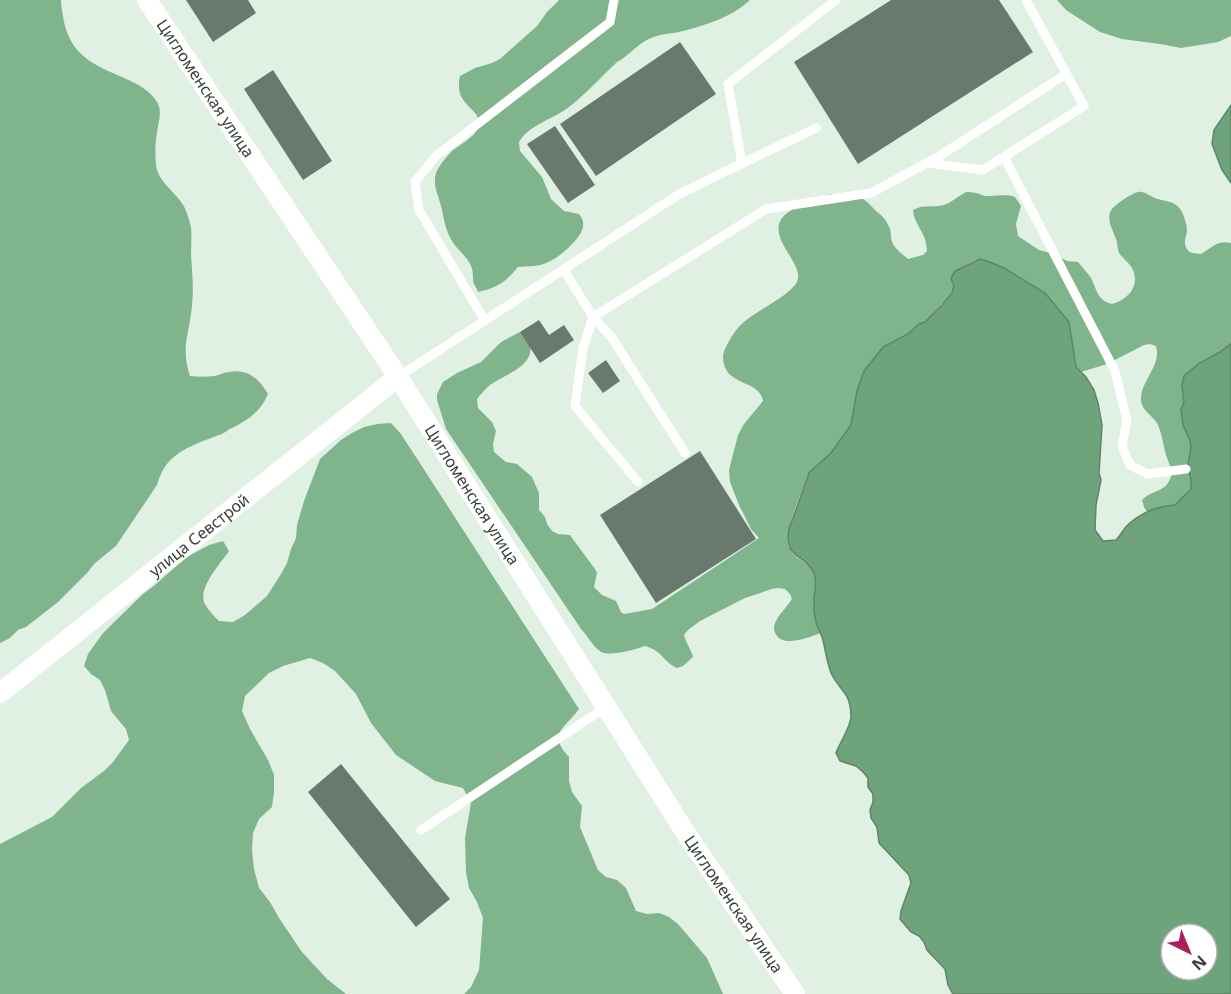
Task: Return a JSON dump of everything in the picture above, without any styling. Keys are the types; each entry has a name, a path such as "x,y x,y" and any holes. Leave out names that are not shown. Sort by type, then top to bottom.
{"street":[{"name":"Цигломенская улица","path":"147,0 398,377 687,835 795,994"},
{"name":"улица Севстрой","path":"0,693 398,377"}],"lane":[{"path":"485,321 419,210 415,182 436,156 610,22 614,0"},
{"path":"742,164 728,84 836,0"},
{"path":"927,163 983,170 1084,106 1026,0"},
{"path":"638,482 575,406 584,348 593,317 766,209 871,193 927,163 1066,74"},
{"path":"398,377 681,193 816,128"},
{"path":"1004,157 1115,371 1127,421 1122,446 1130,465 1147,474 1186,469"},
{"path":"564,270 593,317 612,338 685,453"},
{"path":"421,830 606,707"}],"shaded area":[{"path":"0,0 61,0 68,34 79,52 94,64 142,87 157,102 160,113 156,145 157,171 183,204 191,227 193,299 186,340 190,376 217,376 236,371 247,373 257,379 268,394 258,410 243,422 222,434 191,446 172,458 157,485 116,546 94,564 58,602 26,627 0,643"},
{"path":"559,0 750,0 718,20 646,40 617,62 569,107 535,126 524,136 519,142 520,151 542,177 551,199 564,211 579,214 583,227 574,243 551,261 518,267 501,284 478,292 469,262 448,233 435,182 435,175 443,161 472,136 479,124 478,118 460,94 460,76 500,59 537,26"},
{"path":"1057,0 1231,0 1231,36 1218,42 1181,48 1122,39 1100,32 1066,10"},
{"path":"1231,105 1231,183 1222,170 1212,144 1214,130"},
{"path":"966,192 987,196 1015,197 1021,206 1016,224 1018,236 1039,250 1067,261 1078,262 1091,278 1100,297 1112,304 1131,292 1135,276 1132,268 1119,253 1109,216 1114,207 1132,194 1143,192 1173,203 1180,208 1187,228 1185,245 1190,252 1201,254 1218,244 1231,243 1231,344 1198,364 1182,386 1183,425 1191,448 1188,464 1191,488 1175,506 1166,506 1147,512 1144,507 1142,500 1163,488 1170,480 1172,473 1159,427 1141,404 1144,386 1156,360 1156,346 1144,345 1107,364 1081,372 1076,367 1076,360 1045,293 992,263 979,259 965,266 952,293 925,322 890,343 864,371 857,391 851,425 831,453 809,473 806,479 790,525 788,543 793,553 815,574 814,611 821,633 792,641 786,641 777,636 774,630 775,623 792,599 785,589 778,588 745,598 700,621 688,630 684,635 693,657 683,666 677,668 656,651 645,646 610,654 598,650 581,629 446,429 437,400 437,394 443,382 481,362 501,342 520,332 528,336 531,346 526,361 490,385 477,399 478,408 492,422 496,431 494,452 506,462 517,464 532,477 539,493 539,510 547,524 552,531 558,534 570,535 595,569 597,573 594,587 602,595 616,601 624,614 652,609 759,538 751,529 739,505 730,482 729,470 738,435 763,401 755,389 729,373 725,367 723,355 728,343 743,323 795,285 798,278 797,270 779,235 782,218 793,209 827,195 845,194 860,197 885,219 894,245 908,259 923,255 927,251 925,239 913,210 944,205"},
{"path":"980,259 992,263 1045,293 1069,322 1076,367 1094,390 1102,425 1099,473 1101,480 1096,505 1095,530 1103,541 1116,540 1135,519 1154,509 1175,505 1191,489 1188,464 1190,440 1183,425 1181,409 1184,403 1182,386 1184,376 1198,364 1231,344 1231,994 953,994 948,985 945,969 927,950 919,936 911,932 900,919 911,883 909,875 879,843 877,827 871,818 873,794 868,787 868,778 856,766 840,761 836,753 850,723 849,701 831,672 816,621 814,573 810,566 792,551 788,539 789,529 809,473 831,453 851,425 857,391 864,371 883,347 925,322 942,305 952,293 954,286 951,278 955,271"},
{"path":"391,423 401,434 579,709 560,732 559,742 569,757 569,781 572,792 582,806 580,827 598,870 606,877 617,880 626,888 636,911 647,914 659,913 678,924 707,958 723,994 464,994 471,987 479,970 483,918 469,888 466,872 465,838 471,803 463,788 435,781 396,755 371,723 356,694 335,671 310,658 269,673 245,696 242,711 274,775 272,807 259,819 253,833 252,851 259,888 302,952 327,979 346,994 0,994 0,844 52,817 81,788 113,762 129,740 126,729 111,711 100,680 84,666 88,654 103,633 185,558 209,545 223,541 229,551 208,582 203,596 204,602 219,621 233,622 245,615 267,596 287,563 296,538 304,501 320,459 352,433 364,427"}],"building":[{"path":"186,0 248,0 256,13 213,42"},
{"path":"891,0 999,0 1033,52 858,164 794,62"},
{"path":"680,42 716,94 596,176 560,124"},
{"path":"273,70 332,161 303,180 244,89"},
{"path":"555,126 595,185 568,203 527,144"},
{"path":"539,320 549,335 564,325 574,340 540,363 520,332"},
{"path":"606,360 620,381 603,393 588,373"},
{"path":"700,451 756,539 656,603 600,515"},
{"path":"341,764 450,899 416,927 308,792"}]}
